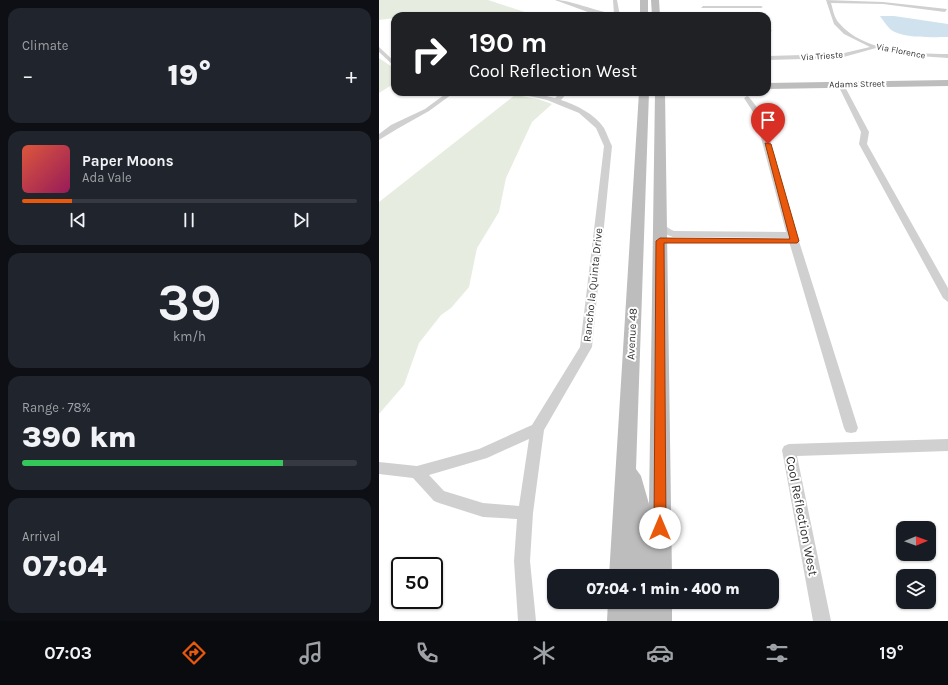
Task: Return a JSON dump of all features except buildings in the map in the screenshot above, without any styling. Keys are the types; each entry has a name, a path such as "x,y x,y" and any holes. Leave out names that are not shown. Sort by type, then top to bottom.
{"main road":[{"path":"644,0 644,12"},
{"path":"655,0 656,12"},
{"name":"Adams Street","path":"771,80 948,77"},
{"path":"841,84 845,81 880,81 888,78"},
{"name":"Adams Street","path":"771,86 948,83"},
{"name":"Avenue 48","path":"621,569 643,96"},
{"path":"660,96 660,569"},
{"path":"640,172 648,187 648,231 653,237 660,234"},
{"path":"627,459 640,510 638,569"},
{"path":"619,621 620,609"},
{"path":"637,621 638,609"},
{"path":"660,609 660,621"}],"street":[{"path":"557,0 593,12"},
{"path":"566,3 578,0"},
{"path":"615,0 616,12"},
{"path":"700,0 703,9 761,7"},
{"path":"828,1 883,3 945,10"},
{"name":"Via Florence","path":"828,1 836,22 855,38 875,47 904,53 948,56"},
{"name":"Via Trieste","path":"771,58 840,56 875,47"},
{"path":"379,49 391,61"},
{"path":"841,84 865,132 863,144 948,298"},
{"path":"379,138 394,127 427,110 446,96"},
{"name":"Rancho la Quinta Drive","path":"527,621 522,561 525,513 537,429 586,347 608,146 600,127 582,113 550,96"},
{"path":"747,98 759,115 793,238 851,428"},
{"path":"660,234 665,232 673,234 793,238"},
{"path":"660,234 793,238"},
{"path":"379,468 417,472 482,454 537,429"},
{"name":"Cool Reflection West","path":"822,621 789,450 948,445"},
{"path":"417,472 439,496 483,510 525,513"}],"shaded area":[{"path":"379,0 488,0 525,12 391,12 391,18 379,20"},
{"path":"379,58 391,66 391,86 379,93"},
{"path":"514,96 538,99 552,104 532,122 506,178 499,212 477,248 469,287 451,308 441,315 419,343 404,385 379,414 379,202"}],"water":[{"path":"880,16 894,16 948,24 948,37 918,37 895,32 890,29"}],"route":[{"path":"660,528 660,241 795,241 792,235 782,192 768,144"}]}
